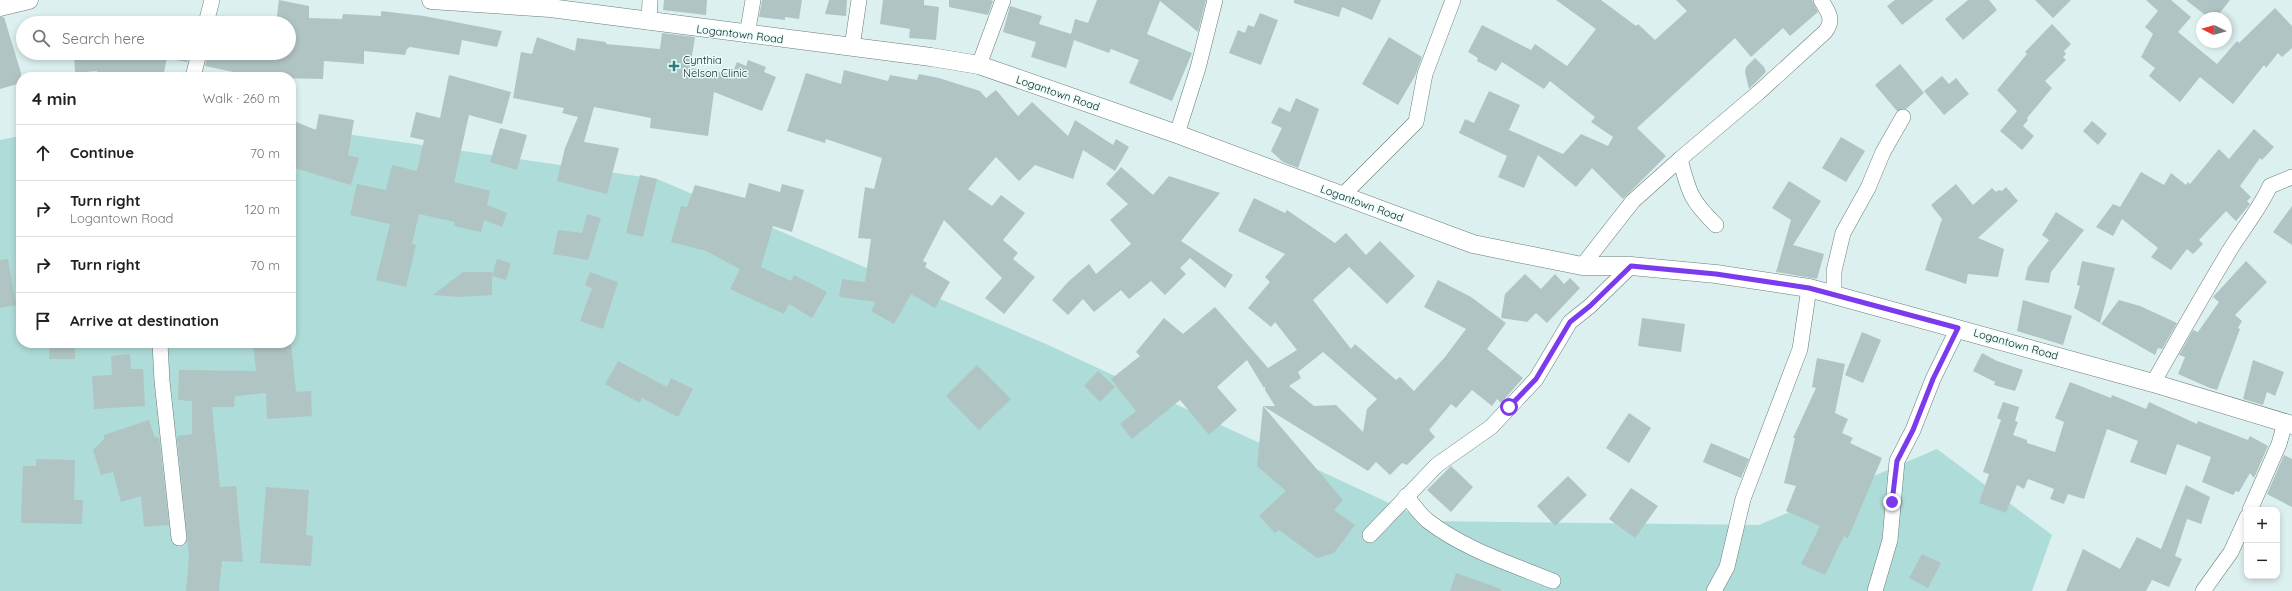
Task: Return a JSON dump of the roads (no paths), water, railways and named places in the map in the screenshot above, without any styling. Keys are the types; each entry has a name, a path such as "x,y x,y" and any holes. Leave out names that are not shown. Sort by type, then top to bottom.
{"street":[{"path":"0,7 29,0"},
{"path":"208,16 212,0"},
{"name":"Logantown Road","path":"431,0 551,4 649,22 852,47 980,65 1177,134 1474,244 1582,266 1631,266 1716,274 1809,288 2154,383 2289,424"},
{"path":"649,22 650,0"},
{"path":"747,35 753,0"},
{"path":"852,47 860,0"},
{"path":"980,65 1003,0"},
{"path":"1177,134 1198,68 1215,0"},
{"path":"1342,196 1416,122 1425,74 1453,0"},
{"path":"1582,266 1633,201 1758,93 1825,32 1830,24 1830,14 1821,0"},
{"path":"194,72 197,60"},
{"path":"1834,294 1834,271 1843,233 1868,188 1883,152 1903,117"},
{"path":"1680,159 1690,195 1700,210 1716,225"},
{"path":"2154,383 2195,308 2234,245 2262,204 2270,186 2292,177"},
{"path":"1370,535 1437,465 1491,427 1536,379 1570,322 1590,306 1631,266"},
{"path":"1714,591 1727,567 1743,499 1800,349 1809,288"},
{"path":"1875,591 1890,540 1897,461 1913,430 1933,379 1958,328"},
{"path":"160,348 162,380 179,538"},
{"path":"2251,507 2289,424"},
{"path":"1406,496 1428,521 1450,535 1480,551 1552,581"},
{"path":"2203,591 2231,552 2244,524"}],"place":[{"name":"Cynthia Nelson Clinic","path":"674,66"}]}
